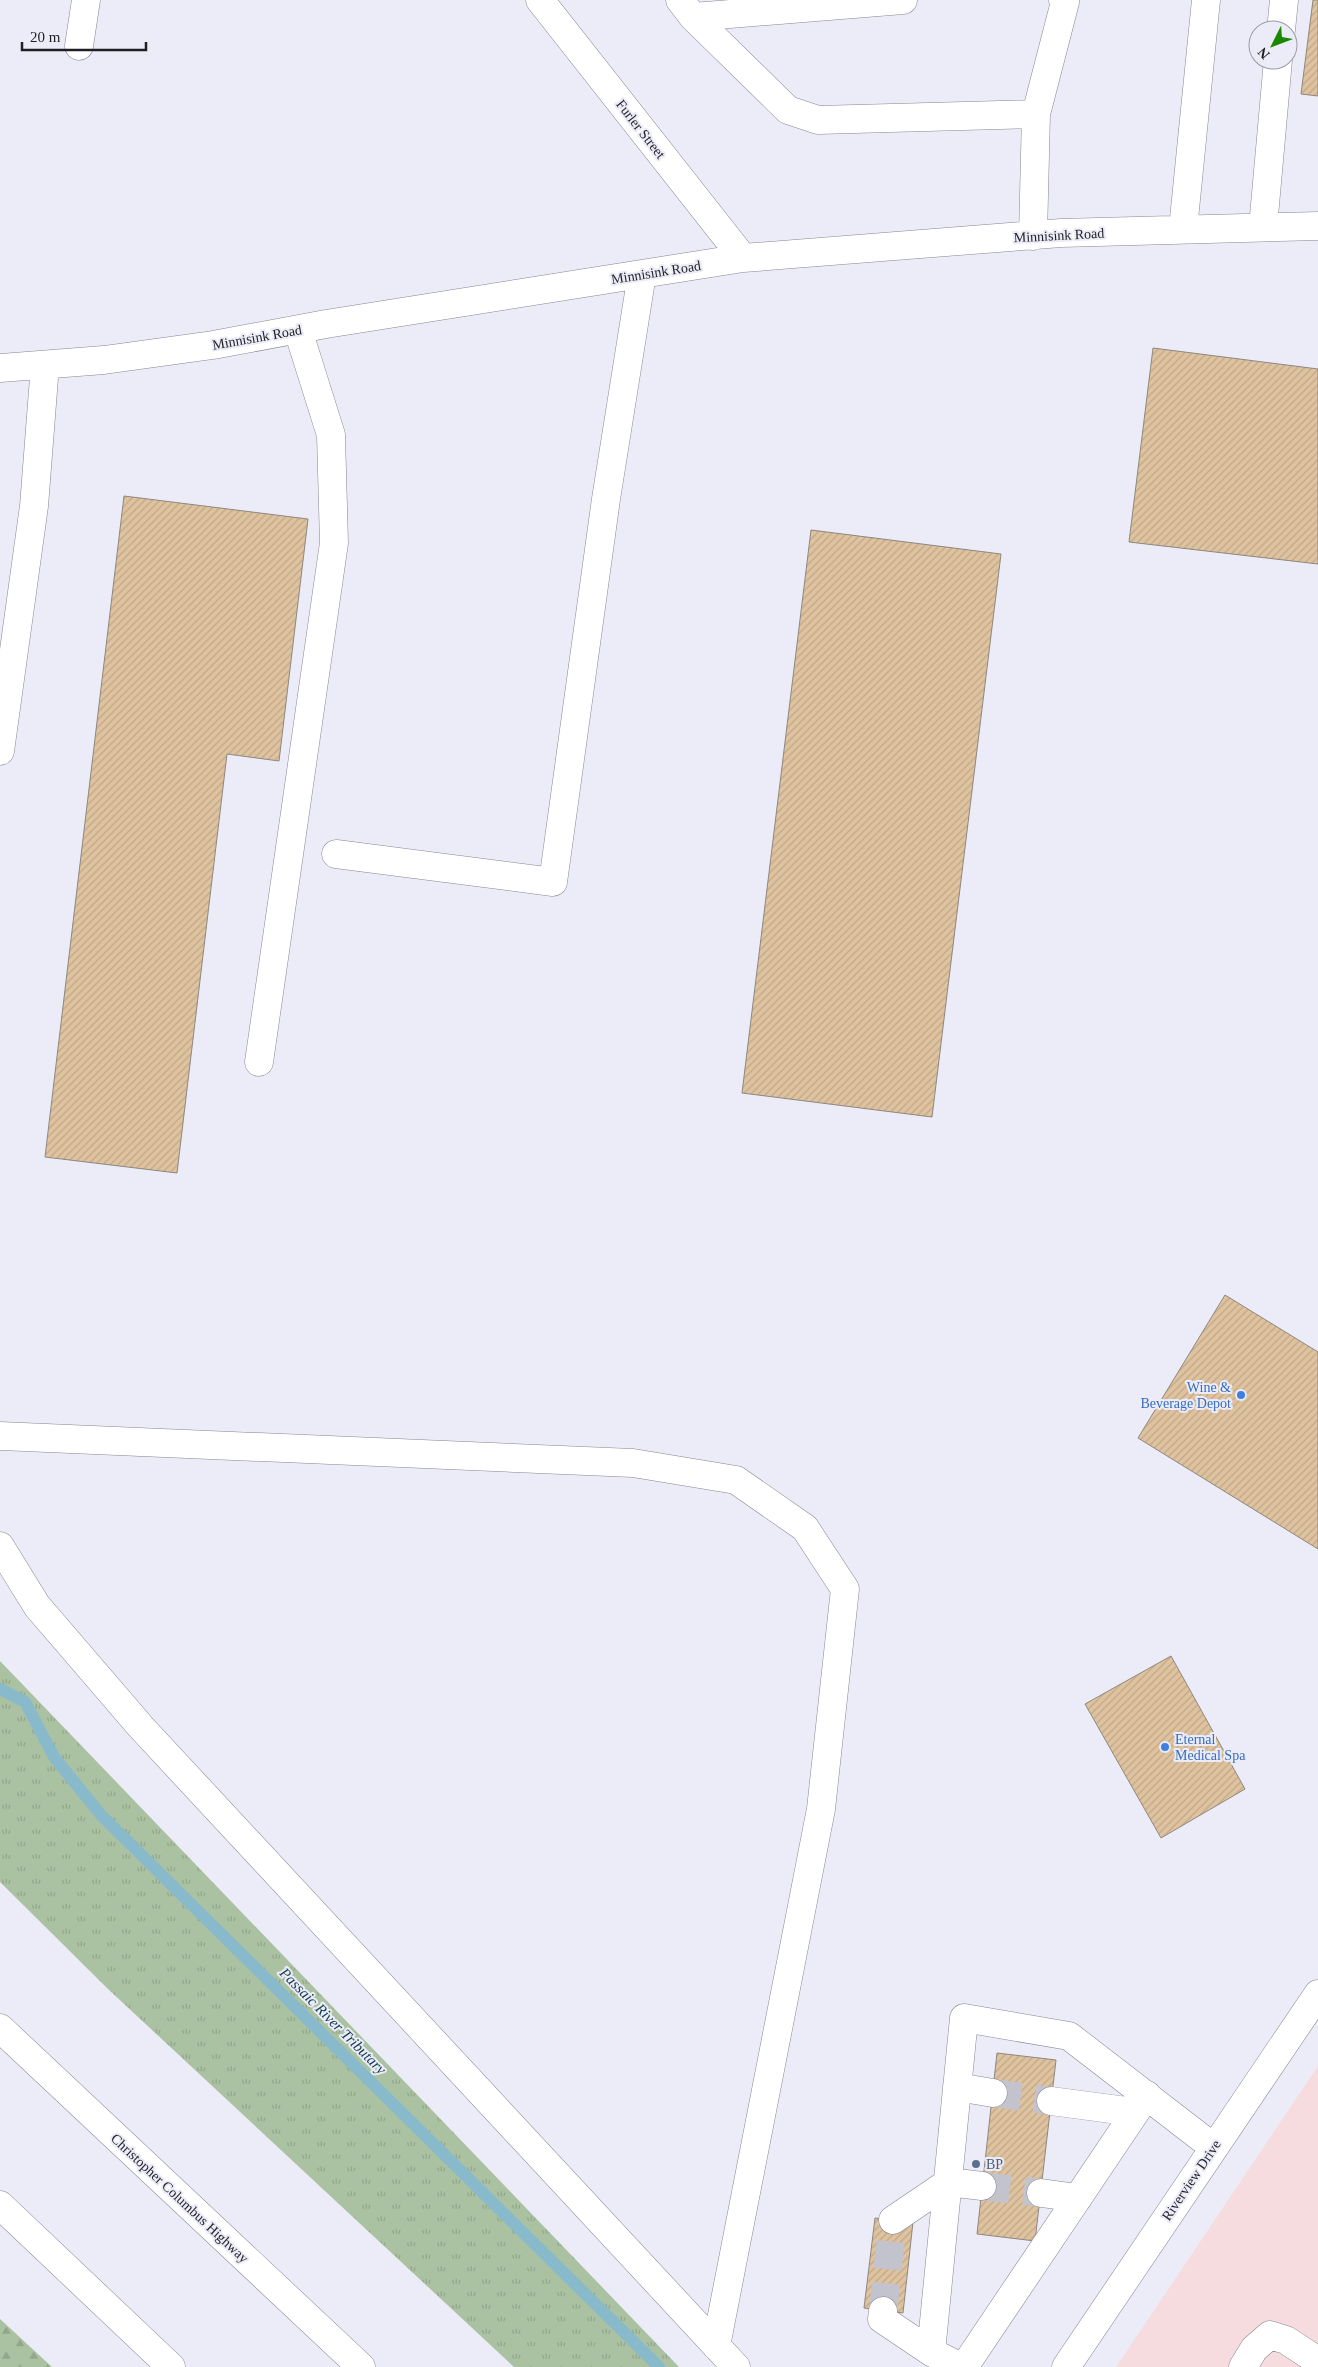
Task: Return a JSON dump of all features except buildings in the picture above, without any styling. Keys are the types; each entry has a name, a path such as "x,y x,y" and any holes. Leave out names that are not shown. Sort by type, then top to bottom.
{"main road":[{"path":"79,46 86,0"},
{"name":"Furler Street","path":"541,0 743,258"},
{"path":"686,8 904,0"},
{"path":"1034,236 1036,114 1065,2 1063,0"},
{"path":"1183,229 1206,0"},
{"path":"1282,20 1284,0"},
{"path":"686,8 788,110 818,120 1036,114"},
{"path":"1263,227 1277,70"},
{"name":"Minnisink Road","path":"0,368 104,360 213,345 743,258 1034,236 1183,229 1318,226"},
{"path":"336,854 553,882 606,499 642,274"},
{"path":"258,1062 334,543 331,435 298,330"},
{"path":"0,751 34,506 45,365"},
{"path":"0,1436 633,1463 736,1480 805,1528 845,1588 844,1598 821,1809 716,2346"},
{"path":"0,1546 37,1606 141,1727 736,2367"},
{"name":"Riverview Drive","path":"1066,2367 1318,1994"},
{"path":"931,2352 964,2018 1069,2036 1141,2104 1213,2147"},
{"name":"Christopher Columbus Highway","path":"0,2028 361,2367"},
{"path":"957,2088 992,2093"},
{"path":"1051,2101 1141,2104"},
{"path":"883,2311 882,2319 931,2352 962,2367 1141,2104"},
{"path":"893,2220 948,2182 982,2186"},
{"path":"1041,2193 1078,2198"},
{"path":"0,2205 171,2367"},
{"path":"1243,2367 1254,2349 1270,2335 1286,2340 1318,2362"}],"shaded area":[{"path":"1318,2066 1318,2367 1116,2367"}],"green space":[{"path":"0,1661 679,2367 514,2367 108,1989 0,1882"},
{"path":"0,2319 52,2367 0,2367"}],"waterway":[{"name":"Passaic River Tributary","path":"0,1689 25,1702 54,1757 101,1815 659,2367"}],"tunnel":[{"path":"993,2093 1051,2101"},
{"path":"982,2186 1041,2193"},
{"path":"883,2311 893,2220"}],"place":[{"name":"Wine & Beverage Depot","path":"1241,1395"},
{"name":"Eternal Medical Spa","path":"1165,1747"},
{"name":"BP","path":"976,2164"}]}
